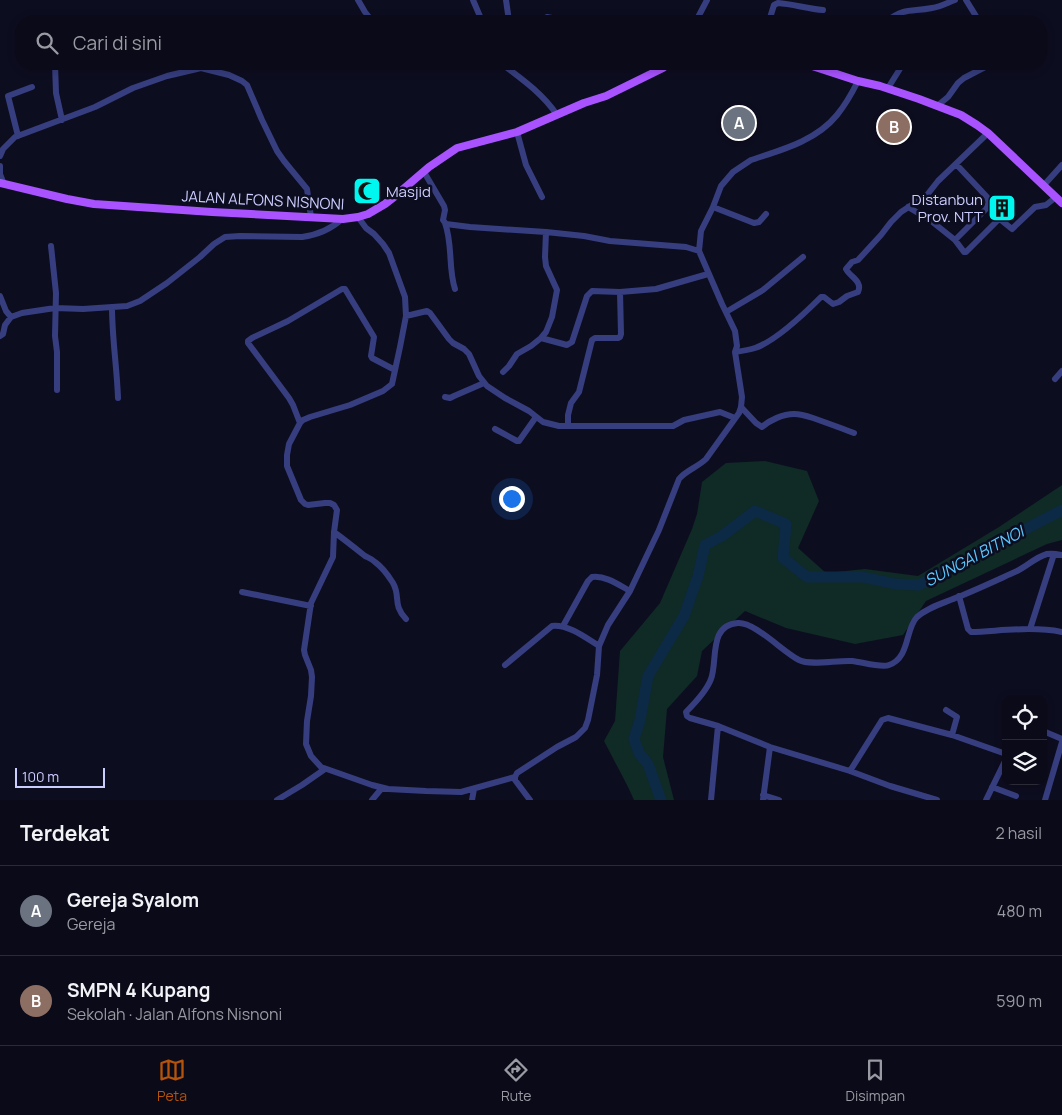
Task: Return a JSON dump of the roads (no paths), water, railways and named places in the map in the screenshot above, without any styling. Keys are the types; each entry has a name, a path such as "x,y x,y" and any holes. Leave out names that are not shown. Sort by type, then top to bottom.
{"main road":[{"name":"JALAN ALFONS NISNONI","path":"2,184 94,204 342,219 358,217 368,214 390,200 429,167 457,148 517,132 584,103 606,96 659,70"},
{"path":"824,70 888,88 961,115 988,134 1059,200"}],"street":[{"path":"358,0 367,15"},
{"path":"473,0 479,15"},
{"path":"506,0 508,15"},
{"path":"699,15 707,0"},
{"path":"895,15 910,9 934,8 938,3 955,0"},
{"path":"966,0 975,15"},
{"path":"771,15 774,5 778,3 823,10"},
{"path":"55,70 56,92 62,120"},
{"path":"0,156 3,149 12,139 18,136 94,107 133,88 167,76 192,70"},
{"path":"209,70 242,80 247,85 277,151 307,189 311,217"},
{"path":"510,70 539,93 557,115"},
{"path":"888,88 899,70"},
{"path":"937,106 948,97 958,83 980,70"},
{"path":"358,217 389,253 405,297 406,316 392,384 383,391 350,405 306,418 300,423 286,454 287,466 303,503 308,505 330,504 336,508 337,513 333,557 313,597 304,648 311,670 312,682 306,744 310,756 316,763 326,769 382,788 461,792 515,776 576,736 585,728 597,675 599,646 608,625 630,591 659,530 680,479 684,474 706,459 736,418 741,408 735,331 699,251 701,231 721,186 733,172 751,160 793,146 820,130 836,116 858,81"},
{"path":"18,136 8,96 32,87"},
{"path":"517,132 526,164 542,197"},
{"path":"736,352 754,348 771,339 793,323 821,297 824,297 833,304 858,292 859,286 857,281 847,272 848,266 858,260 891,222 908,206 927,195 938,181 988,134"},
{"path":"955,240 986,209 989,201 956,164"},
{"path":"1044,185 1062,165"},
{"path":"0,166 2,184"},
{"path":"424,172 444,206 444,220 449,237 452,282 455,289"},
{"path":"908,206 930,220 955,240 966,252 998,220 1001,220 1012,229 1035,207 1059,200"},
{"path":"713,207 754,223 759,222 766,214"},
{"path":"0,336 3,334 5,325 11,317 17,314 55,308 83,309 130,306 168,283 222,238 240,236 302,238 321,233 342,219"},
{"path":"445,224 584,236 610,241 686,247 699,251"},
{"path":"504,372 517,354 542,338 550,323 557,294 546,266 546,232"},
{"path":"51,246 56,293 57,390"},
{"path":"726,312 762,290 803,257"},
{"path":"542,338 568,345 572,342 590,292 656,289 708,274"},
{"path":"300,423 293,404 248,343 252,338 288,322 342,289 345,289 374,337 372,358 395,370"},
{"path":"568,426 571,403 579,392 592,340 595,338 618,338 622,334 620,292"},
{"path":"0,296 6,311 11,317"},
{"path":"112,307 118,398"},
{"path":"406,316 430,313 449,339 468,354 484,383 547,423 559,426 672,426 684,420 720,412 736,418"},
{"path":"1055,378 1062,371"},
{"path":"445,397 450,398 484,383"},
{"path":"741,408 762,427 773,420 800,414 854,433"},
{"path":"495,429 519,441 536,417"},
{"path":"334,532 374,561 388,575 396,590 398,608 406,618"},
{"path":"937,800 788,751 770,747 687,716 686,712 697,701 712,678 716,643 720,634 732,624 740,622 747,624 804,662 851,661 888,666 902,654 916,618 933,607 1019,569 1047,554 1062,555"},
{"path":"1030,628 1054,554"},
{"path":"562,626 592,577 598,576 630,591"},
{"path":"242,592 311,606"},
{"path":"959,596 968,629 971,632 1030,628 1062,632"},
{"path":"505,665 550,627 556,625 562,626 599,646"},
{"path":"946,710 957,717 952,735"},
{"path":"850,771 884,718 896,719 952,735 1002,753"},
{"path":"711,800 718,726"},
{"path":"1045,800 1062,740 1047,733"},
{"path":"770,747 763,797 779,800"},
{"path":"986,800 1002,767"},
{"path":"277,800 326,769"},
{"path":"515,776 517,784 530,800"},
{"path":"992,787 1016,796"},
{"path":"372,800 382,788"},
{"path":"472,800 474,788"}],"waterway":[{"name":"SUNGAI BITNOI","path":"661,800 648,764 639,753 634,739 640,720 648,676 684,616 698,576 705,545 722,536 755,511 786,524 783,558 807,577 863,577 895,584 919,585 1062,510"}],"place":[{"name":"Gereja Syalom","path":"739,123"},
{"name":"SMPN 4 Kupang","path":"894,127"},
{"name":"Masjid","path":"367,191"},
{"name":"Distanbun Prov. NTT","path":"1002,208"}]}
